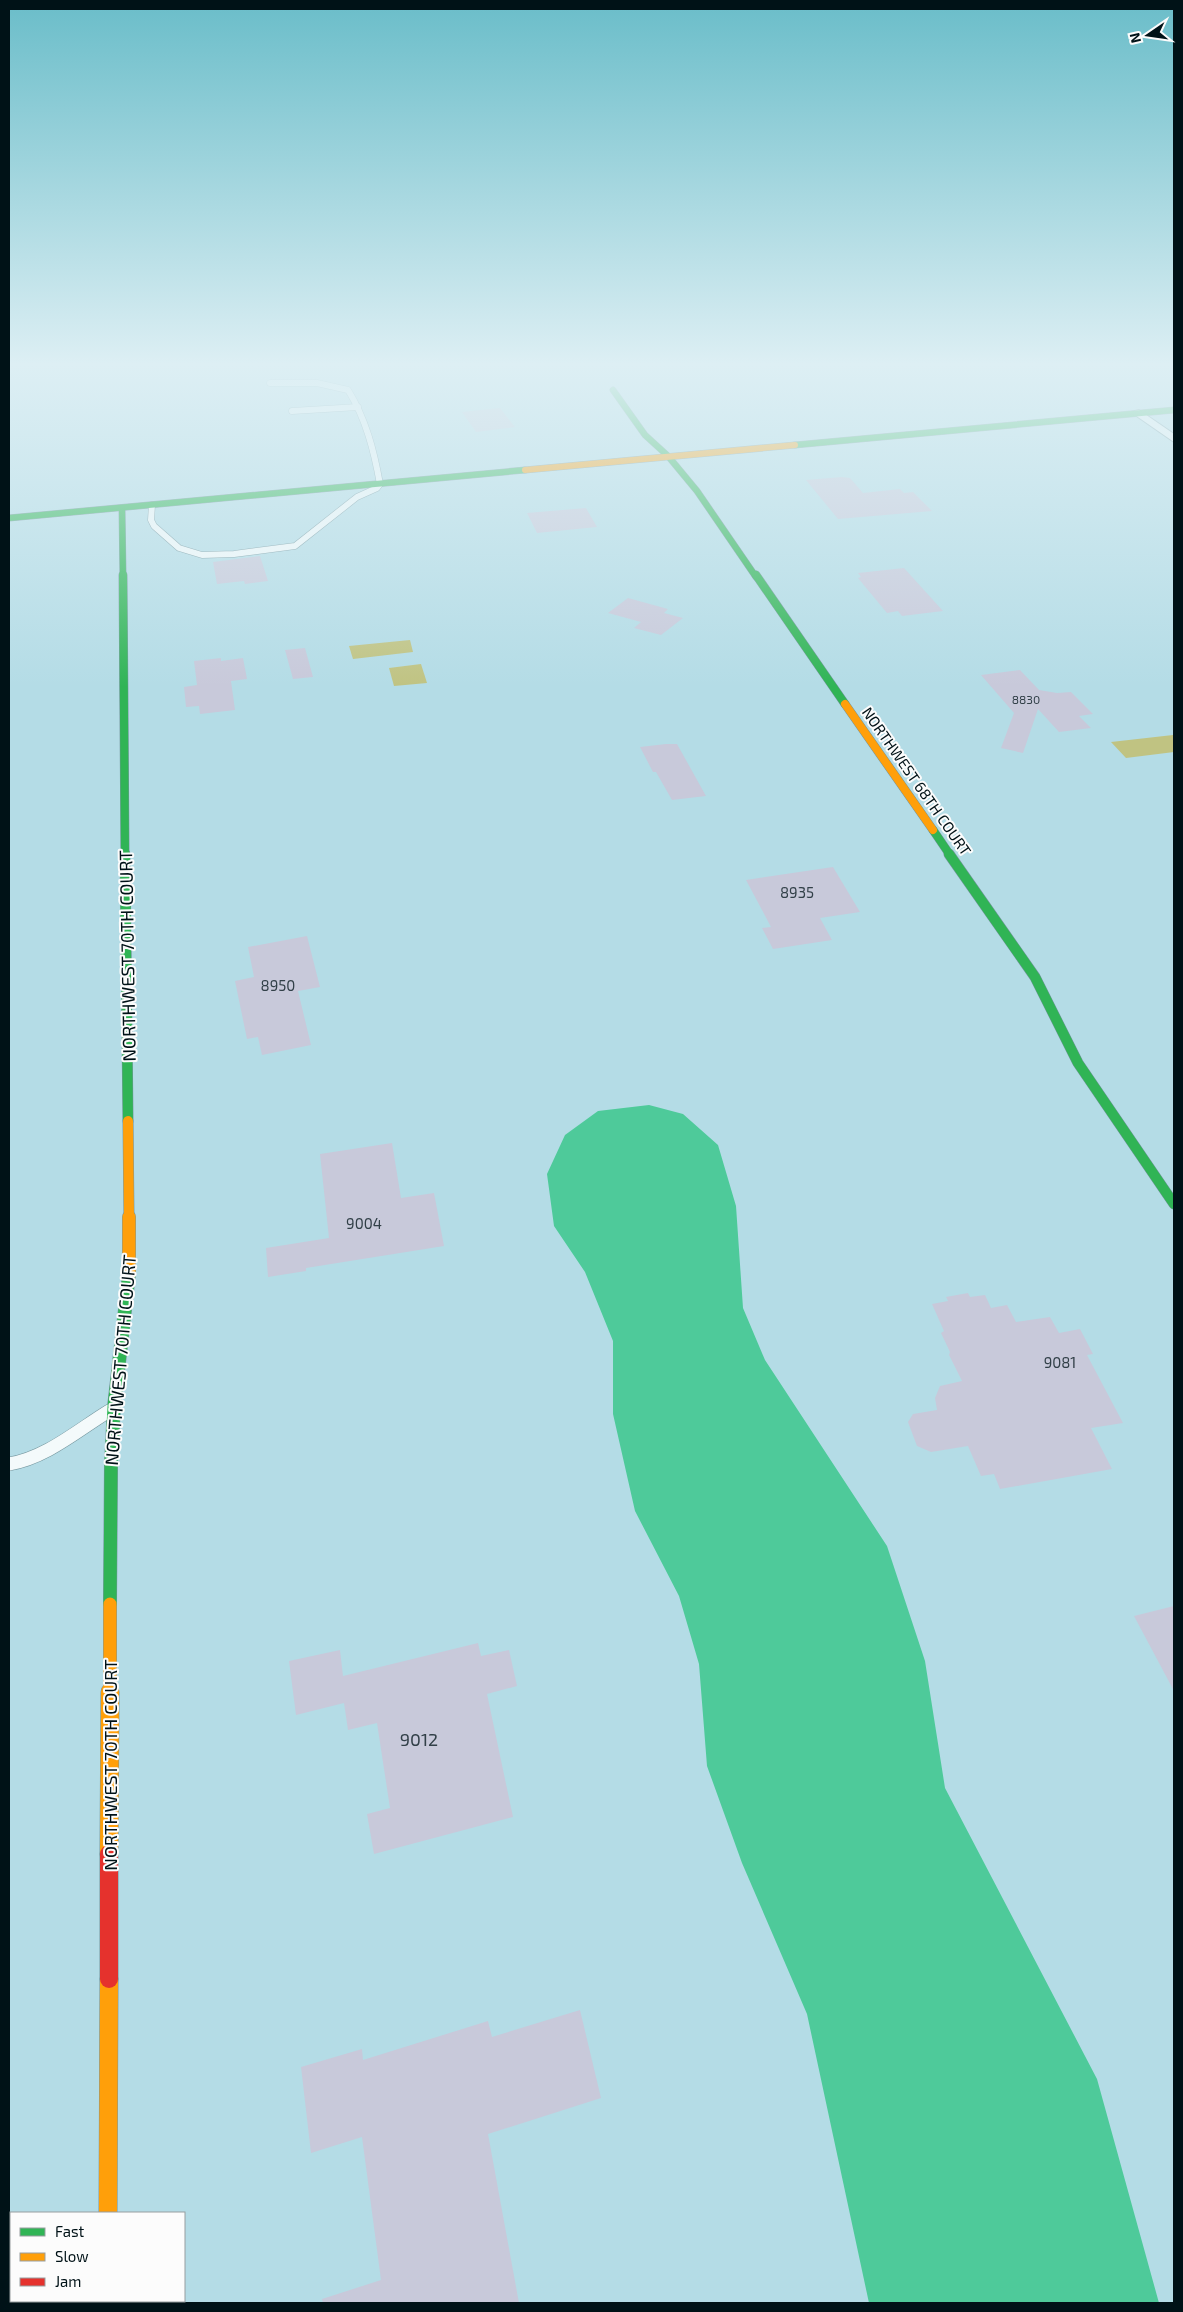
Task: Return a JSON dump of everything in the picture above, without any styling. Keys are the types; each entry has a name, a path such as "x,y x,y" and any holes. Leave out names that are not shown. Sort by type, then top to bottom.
{"street":[{"path":"9,518 515,471"},
{"name":"NORTHWEST 68TH COURT","path":"680,471 697,491 1036,977 1078,1063 1174,1204"},
{"name":"NORTHWEST 70TH COURT","path":"108,2212 111,1463 114,1407 130,1266 122,508"}],"lane":[{"path":"152,505 151,520 154,526 179,548 202,555 234,554 295,546 357,497 377,488 380,484 378,471"},
{"path":"9,1464 18,1464 55,1445 114,1407"}],"shaded area":[{"path":"410,640 413,652 353,659 349,646"},
{"path":"421,664 427,683 394,686 389,668"},
{"path":"1173,735 1174,752 1126,758 1111,742"},
{"path":"649,1105 683,1114 718,1145 736,1206 743,1308 765,1360 887,1546 925,1661 945,1788 1097,2079 1159,2303 869,2303 807,2014 742,1863 707,1766 699,1664 679,1596 635,1511 613,1414 613,1341 585,1272 554,1226 547,1174 565,1135 598,1111"}],"building":[{"path":"850,478 863,493 900,489 904,493 913,492 932,511 838,519 806,480"},
{"path":"586,508 597,527 537,533 527,513"},
{"path":"260,556 268,581 245,584 244,581 217,584 213,562"},
{"path":"904,568 943,611 902,616 898,611 887,613 858,578 861,577 858,573"},
{"path":"628,598 668,609 664,613 683,618 661,635 634,628 641,622 608,613"},
{"path":"305,648 313,677 293,679 285,650"},
{"path":"221,658 221,661 243,658 247,679 231,681 235,710 200,714 199,706 186,707 184,687 197,685 194,661"},
{"path":"1020,670 1039,690 1057,693 1071,692 1093,714 1079,716 1091,728 1059,732 1038,709 1023,753 1001,748 1014,713 981,675"},
{"path":"677,744 706,796 672,800 656,772 653,772 640,747"},
{"path":"833,867 860,912 820,918 832,940 773,949 762,928 771,927 746,880"},
{"path":"307,936 320,987 298,991 311,1045 262,1055 258,1037 247,1039 235,981 254,977 248,947"},
{"path":"392,1143 401,1198 434,1193 444,1246 306,1268 306,1271 268,1277 266,1248 329,1238 320,1154"},
{"path":"968,1293 970,1297 985,1295 991,1308 1007,1305 1016,1322 1050,1317 1059,1333 1080,1329 1093,1354 1087,1355 1123,1423 1091,1428 1112,1469 1000,1489 994,1474 981,1476 968,1446 931,1452 917,1446 908,1422 913,1414 937,1410 935,1398 940,1386 962,1381 949,1355 950,1352 941,1333 944,1331 932,1304 948,1301 946,1297"},
{"path":"1174,1606 1174,1691 1134,1616"},
{"path":"478,1643 481,1656 509,1650 517,1686 487,1694 513,1817 374,1854 367,1814 390,1808 377,1723 348,1730 344,1703 296,1715 289,1661 340,1650 343,1676"},
{"path":"580,2010 601,2098 488,2134 519,2303 323,2303 322,2299 381,2280 362,2137 311,2153 301,2067 362,2049 363,2060 488,2021 492,2037"}],"traffic: fast":[{"path":"9,518 515,471"},
{"path":"680,471 697,491 845,704"},
{"path":"122,508 128,1121"},
{"path":"933,830 1035,977 1078,1063 1174,1204"},
{"path":"110,1604 111,1463 114,1407 129,1274"}],"traffic: slow":[{"path":"845,704 933,830"},
{"path":"128,1121 129,1274"},
{"path":"109,1854 110,1604"},
{"path":"108,2212 109,1979"}],"traffic: jam":[{"path":"109,1854 109,1979"}]}
